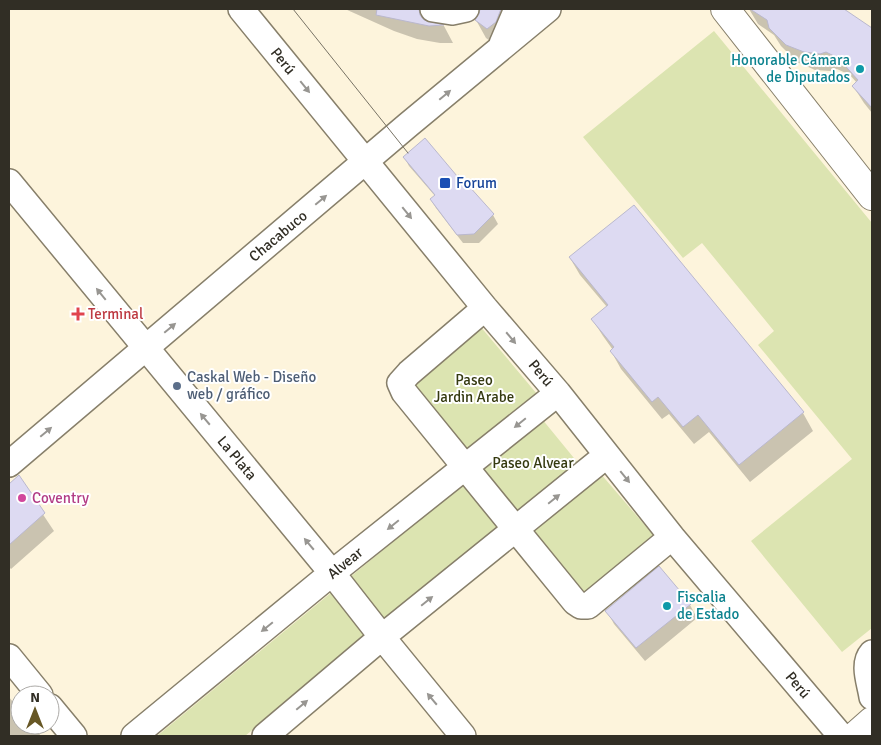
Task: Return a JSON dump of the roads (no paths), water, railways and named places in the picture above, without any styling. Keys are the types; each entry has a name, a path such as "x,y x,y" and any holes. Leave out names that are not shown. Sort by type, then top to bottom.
{"main road":[{"path":"725,9 872,196"},
{"path":"855,736 872,722"}],"street":[{"name":"Perú","path":"241,9 485,308 558,393 672,537 842,736"},
{"path":"433,9 452,12 466,9"},
{"path":"500,48 517,9"},
{"name":"Chacabuco","path":"9,464 548,9"},
{"name":"La Plata","path":"9,182 332,573 382,638 463,736"},
{"path":"485,308 408,373 400,383 404,392 575,602 581,606 588,606 672,537"},
{"name":"Alvear","path":"134,736 332,573 558,393"},
{"path":"265,736 382,638 608,455"},
{"path":"872,653 866,668 872,697"},
{"path":"9,657 32,685"},
{"path":"60,719 74,736"}],"tram line":[{"path":"293,9 408,153"}],"place":[{"name":"Honorable Cámara de Diputados","path":"860,69"},
{"name":"Forum","path":"445,183"},
{"name":"Terminal","path":"78,314"},
{"name":"Caskal Web - Diseño web / gráfico","path":"177,386"},
{"name":"Coventry","path":"22,498"},
{"name":"Fiscalia de Estado","path":"667,606"}],"park label":[{"name":"Paseo Jardin Arabe","path":"474,388"},
{"name":"Paseo Alvear","path":"533,463"}]}
